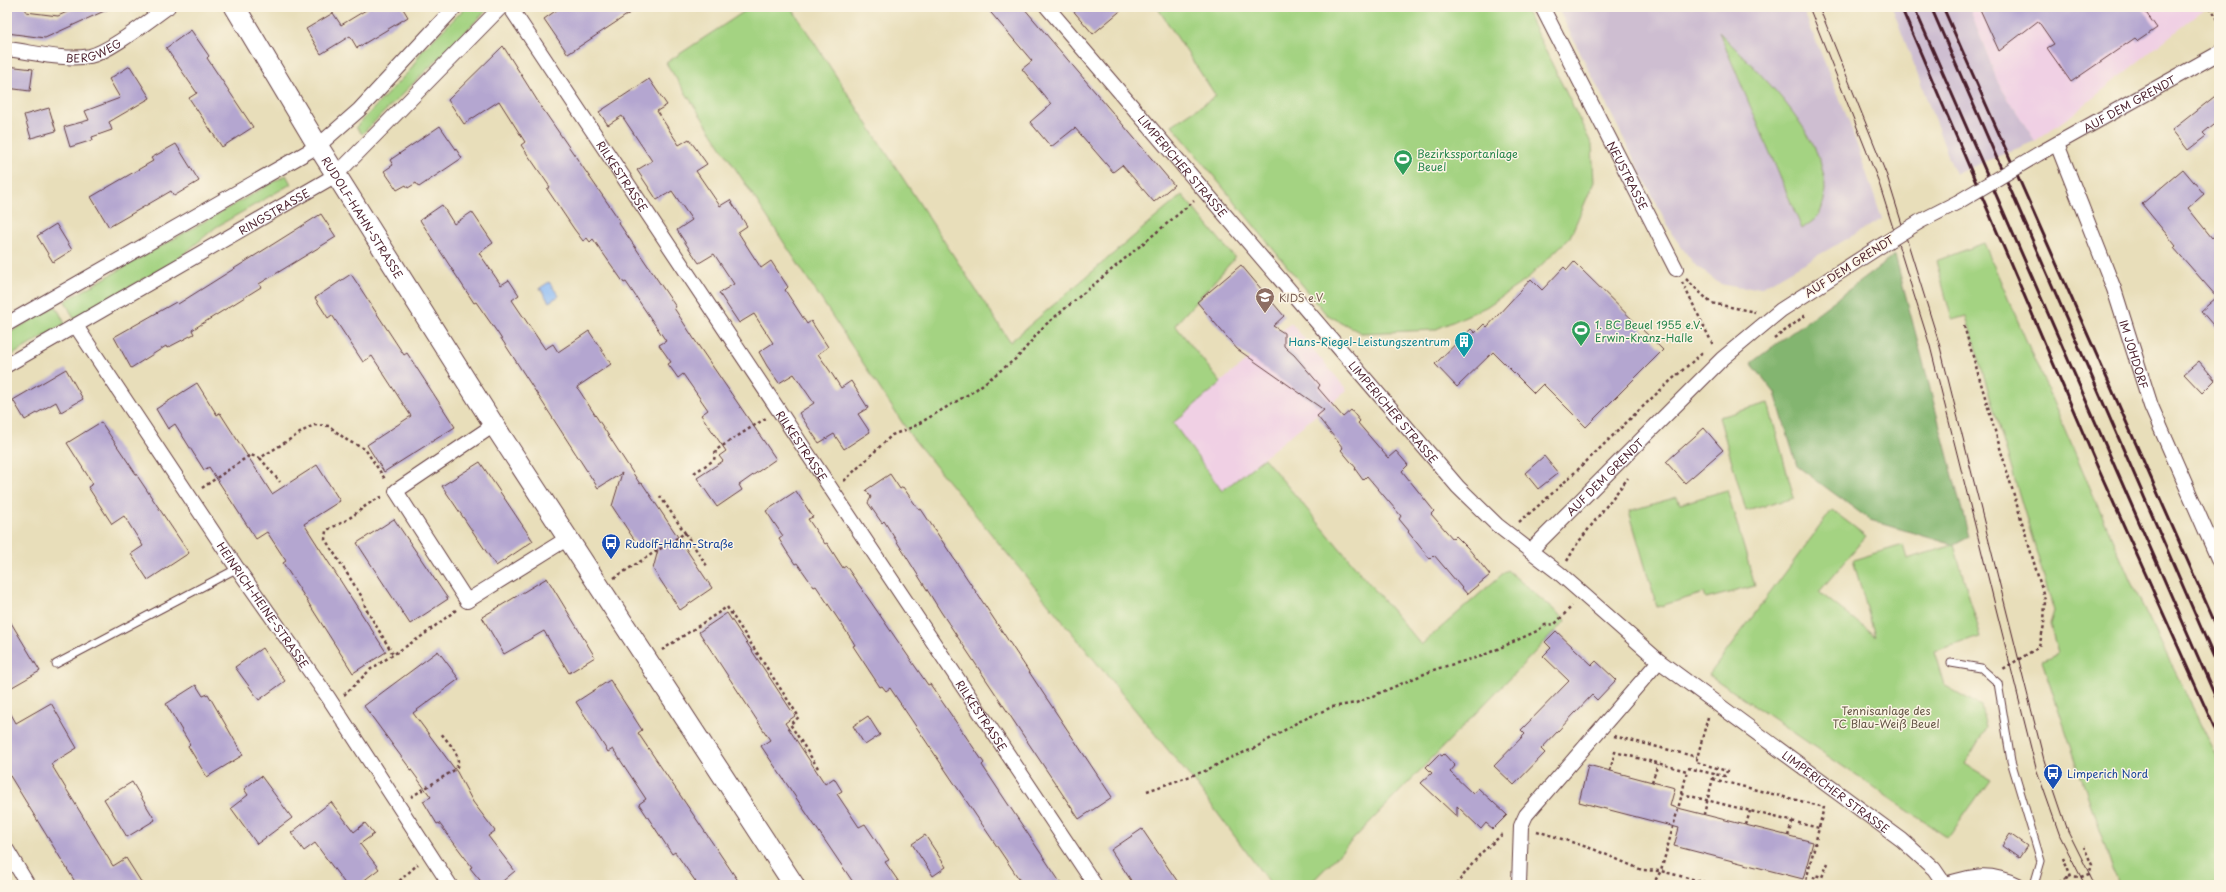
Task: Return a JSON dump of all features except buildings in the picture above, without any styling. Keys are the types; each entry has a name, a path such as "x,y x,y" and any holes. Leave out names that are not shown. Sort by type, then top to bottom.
{"street":[{"name":"BERGWEG","path":"7,49 52,55 91,56 106,48 168,7"},
{"name":"RUDOLF-HAHN-STRASSE","path":"235,7 318,146 494,425 794,885"},
{"path":"7,324 318,146 359,110 455,7"},
{"name":"RINGSTRASSE","path":"7,365 336,175 501,7"},
{"name":"RILKESTRASSE","path":"510,7 778,410 834,491 1095,885"},
{"name":"LIMPERICHER STRASSE","path":"1047,7 1458,488 1497,524 1559,573 1659,661 1902,840 1934,869 1945,885 1985,875 2002,878 2017,885"},
{"name":"NEUSTRASSE","path":"1542,7 1676,269"},
{"name":"AUF DEM GRENDT","path":"1531,550 1722,358 1781,310 1919,222 1958,202 2040,153 2219,53"},
{"name":"IM JOHDORF","path":"2057,144 2114,290 2151,406 2219,561"},
{"name":"HEINRICH-HEINE-STRASSE","path":"76,326 238,568 333,704 450,885"},
{"path":"494,425 396,491 467,601 568,538"},
{"path":"1519,884 1521,826 1534,805 1600,732 1659,661"},
{"path":"7,850 28,885"}],"lane":[{"path":"56,664 238,568"},
{"path":"1951,663 1981,668 1998,683 2011,761 2041,860 2034,885"}],"path":[{"path":"2210,7 2219,21"},
{"path":"834,491 892,435 913,427 974,391 1018,357 1044,326 1204,192"},
{"path":"1676,269 1711,303 1755,312 1781,310"},
{"path":"1676,269 1713,345"},
{"path":"1770,342 1808,314"},
{"path":"1964,326 2045,600 2044,625 2039,647 2003,669 1998,683"},
{"path":"694,473 714,460 716,450 778,410"},
{"path":"260,458 314,425 329,426 348,441 365,449 382,476 396,491 366,503 348,519 326,532 325,539 362,598 366,609 393,654"},
{"path":"190,496 250,455 260,458 280,482"},
{"path":"1559,573 1577,544 1629,476"},
{"path":"660,496 707,566"},
{"path":"599,588 685,533"},
{"path":"1147,791 1205,771 1232,757 1253,749 1298,722 1332,707 1356,703 1436,670 1482,656 1536,631 1545,625 1555,624 1582,593"},
{"path":"333,704 354,687 358,680 371,670 422,636 467,601"},
{"path":"647,660 727,607 799,717 790,724 818,768"},
{"path":"1688,768 1726,776 1727,771 1696,762 1712,701"},
{"path":"1600,732 1697,758"},
{"path":"399,804 456,769 459,762 458,755 441,733"},
{"path":"1610,771 1615,752 1687,771 1661,871 1656,879 1660,885"},
{"path":"1652,782 1658,764"},
{"path":"1704,814 1714,774"},
{"path":"1713,779 1824,807 1805,885"},
{"path":"1682,794 1819,828"},
{"path":"1746,825 1750,811"},
{"path":"1788,836 1792,822"},
{"path":"1456,885 1480,854 1502,834 1521,826 1593,849 1642,870 1661,871 1715,885"},
{"path":"2053,885 2067,877 2081,877 2089,874 2092,865 2084,847"},
{"path":"395,885 409,871 431,855"},
{"path":"2063,857 2071,876"},
{"path":"1812,885 1815,875 1822,877 1828,863"},
{"path":"2067,877 2071,885"}],"shaded area":[{"path":"1557,7 1802,7 1849,122 1882,219 1762,287 1742,288 1720,284 1694,264 1672,234","holes":["1767,81 1800,122 1812,142 1820,160 1823,196 1819,214"]},
{"path":"1892,7 1969,7 1998,83 2035,141 1955,174"},
{"path":"1969,7 2211,7 2200,12 2073,114 2035,141 1998,83"},
{"path":"1291,323 1347,390 1222,491 1172,423"}],"green space":[{"path":"466,7 490,7 362,134 356,127 411,69 422,51"},
{"path":"751,7 791,7 1010,342 1182,195 1235,258 1175,325 1221,383 1173,423 1222,491 1264,458 1421,645 1507,570 1566,620 1309,885 1271,885 1195,783 911,436 666,63"},
{"name":"Bezirkssportanlage Beuel","path":"1157,7 1524,7 1592,145 1594,182 1570,237 1526,280 1486,307 1434,330 1361,333 1326,314 1172,125 1216,96"},
{"path":"1719,32 1755,68 1794,114 1810,139 1821,164 1825,189 1820,213 1814,220 1802,229"},
{"path":"286,175 291,184 216,227 178,259 74,319 65,301"},
{"path":"1984,243 2131,582 2219,761 2219,885 2118,885 2042,661 2058,654 2050,624 2054,611 1966,316 1952,320 1936,261"},
{"path":"1895,255 1969,537 1954,545 1870,520 1797,466 1775,393 1751,363"},
{"path":"56,306 65,324 7,358 7,334"},
{"path":"1768,403 1794,498 1746,511 1719,417"},
{"path":"1727,490 1755,586 1706,599 1704,593 1657,607 1629,511 1677,497 1680,504"},
{"name":"Tennisanlage des TC Blau-Weiß Beuel","path":"1832,510 1866,536 1819,592 1875,636 1853,560 1903,545 1907,559 1954,545 1981,637 1934,651 1944,685 1981,706 1986,728 1965,764 1990,779 1948,838 1709,675"}],"water":[{"path":"549,282 559,296 549,302 540,288"}],"tram line":[{"path":"1809,7 1878,180 1930,346 2036,768 2060,836 2085,885"},
{"path":"1819,7 1887,176 1939,343 2044,760 2068,831 2095,885"}],"railway":[{"path":"1901,7 2098,468 2219,738"},
{"path":"1914,7 2219,705"},
{"path":"1931,7 2219,669"},
{"path":"1943,7 2219,632"}],"place":[{"name":"Bezirkssportanlage Beuel","path":"1403,176"},
{"name":"KIDS e.V.","path":"1265,314"},
{"name":"1. BC Beuel 1955 e.V. Erwin-Kranz-Halle","path":"1581,347"},
{"name":"Hans-Riegel-Leistungszentrum","path":"1464,358"},
{"name":"Rudolf-Hahn-Straße","path":"611,560"},
{"name":"Limperich Nord","path":"2053,790"}]}
